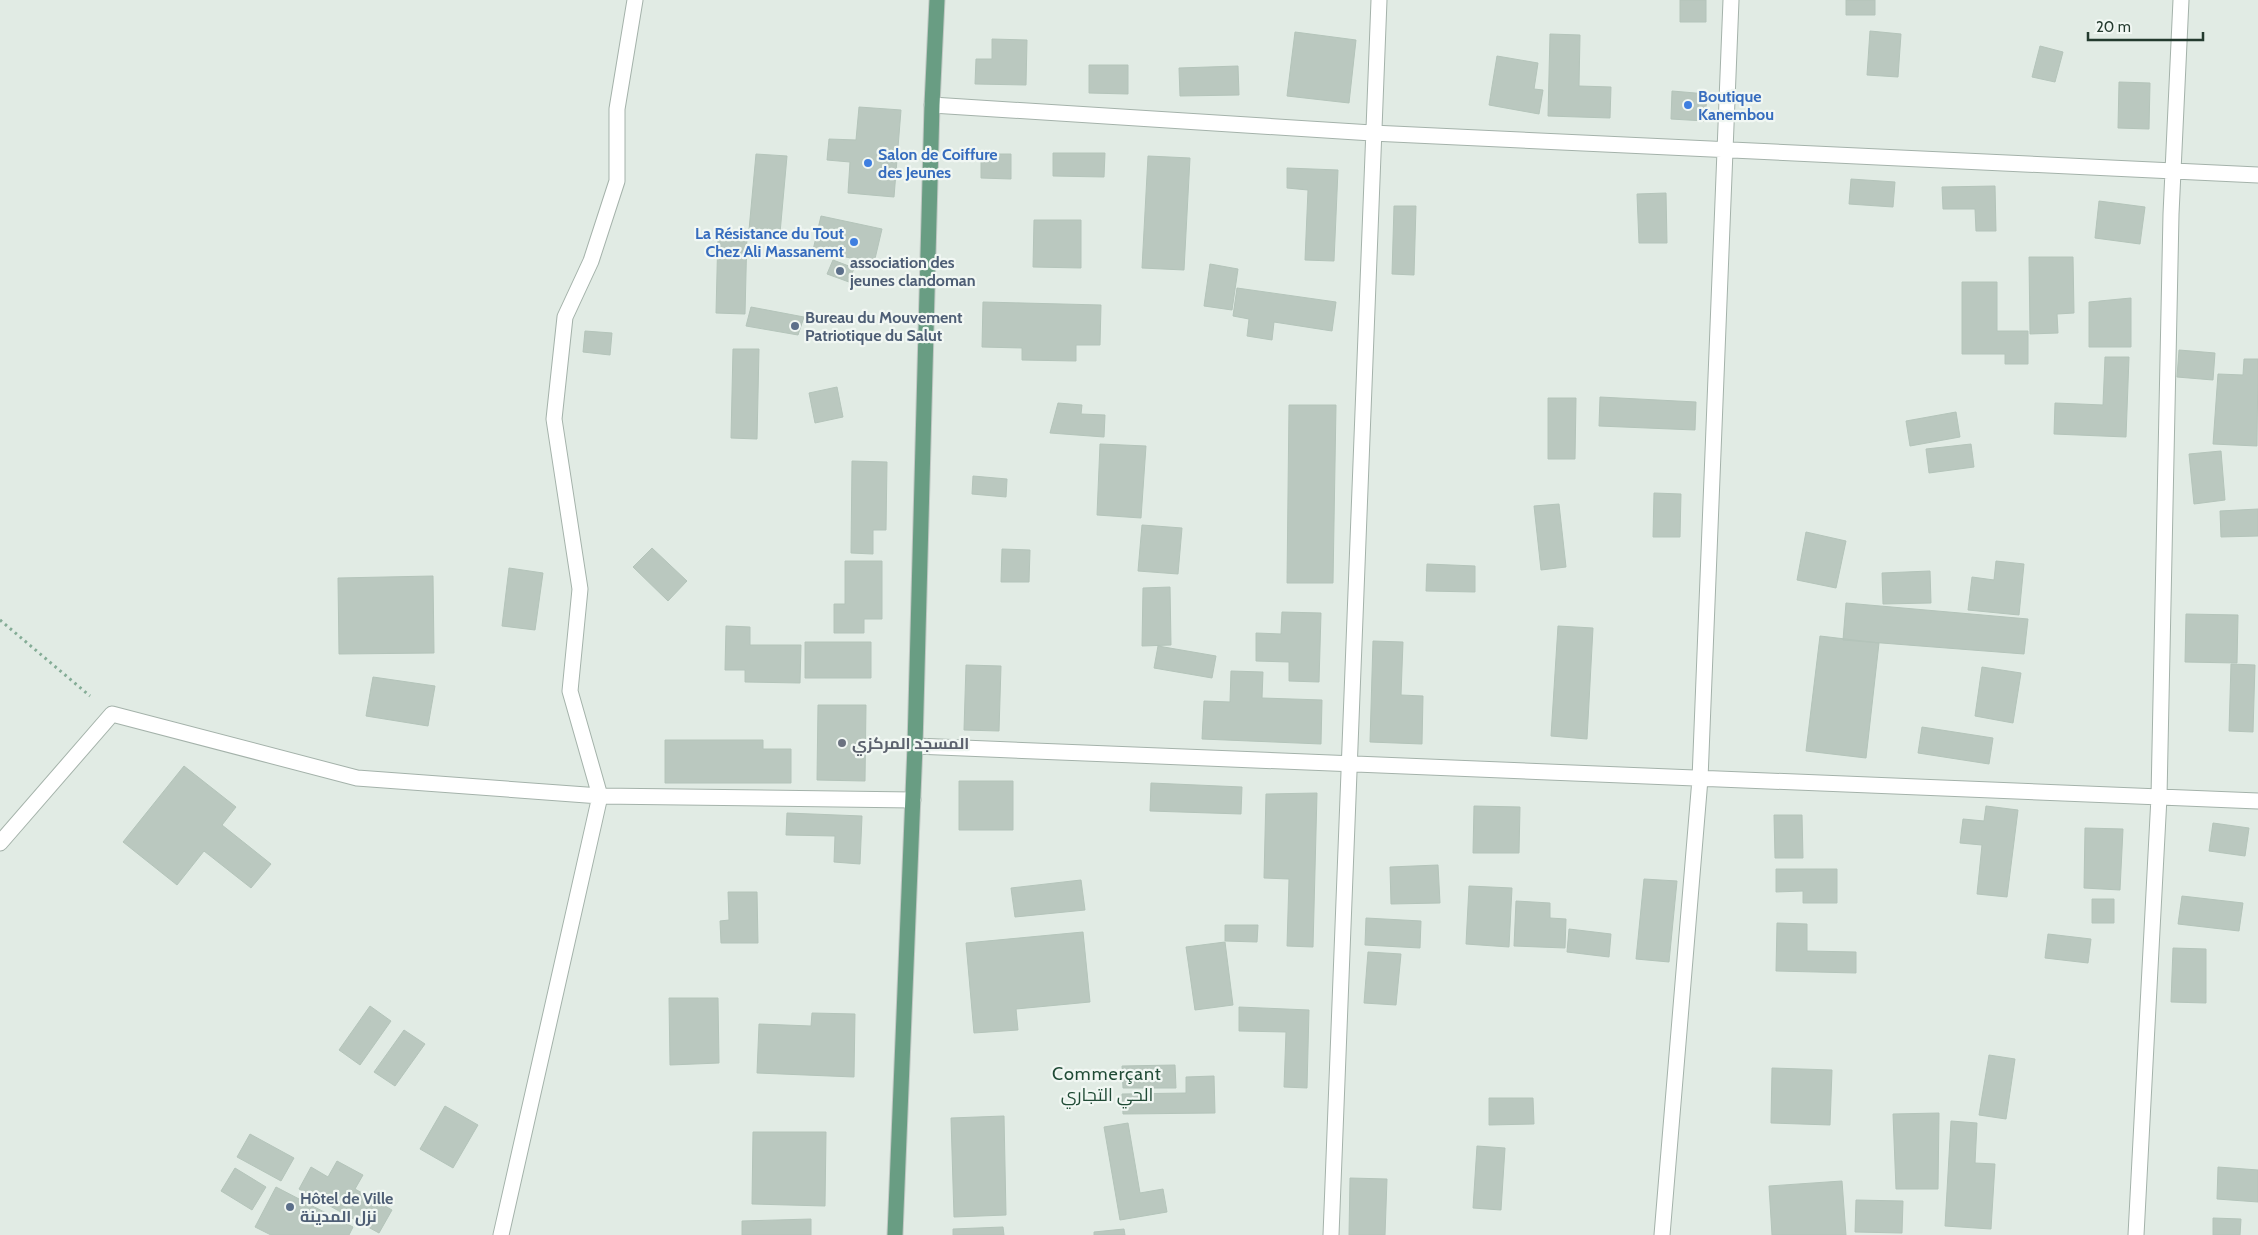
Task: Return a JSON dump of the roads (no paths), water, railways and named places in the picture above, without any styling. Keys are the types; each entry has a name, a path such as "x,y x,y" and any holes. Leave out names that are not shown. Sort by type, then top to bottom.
{"main road":[{"path":"896,1235 915,746 932,105 937,0"}],"street":[{"path":"501,1235 600,796 570,691 580,589 554,419 565,317 591,261 617,181 617,109 636,0"},
{"path":"1331,1235 1372,133 1379,0"},
{"path":"1662,1235 1700,779 1731,0"},
{"path":"2136,1235 2159,797 2173,171 2181,0"},
{"path":"932,105 1372,133 2258,175"},
{"path":"0,843 112,714 357,778 600,796 913,800"},
{"path":"915,746 2258,801"}],"place":[{"name":"Boutique Kanembou","path":"1688,105"},
{"name":"Salon de Coiffure des Jeunes","path":"868,163"},
{"name":"La Résistance du Tout Chez Ali Massanemt","path":"854,242"},
{"name":"association des jeunes clandoman","path":"840,271"},
{"name":"Bureau du Mouvement Patriotique du Salut","path":"795,326"},
{"name":"المسجد المركزي","path":"842,743"},
{"name":"Hôtel de Ville نزل المدينة","path":"290,1207"}],"district":[{"name":"Commerçant الحي التجاري","path":"1107,1084"}]}
